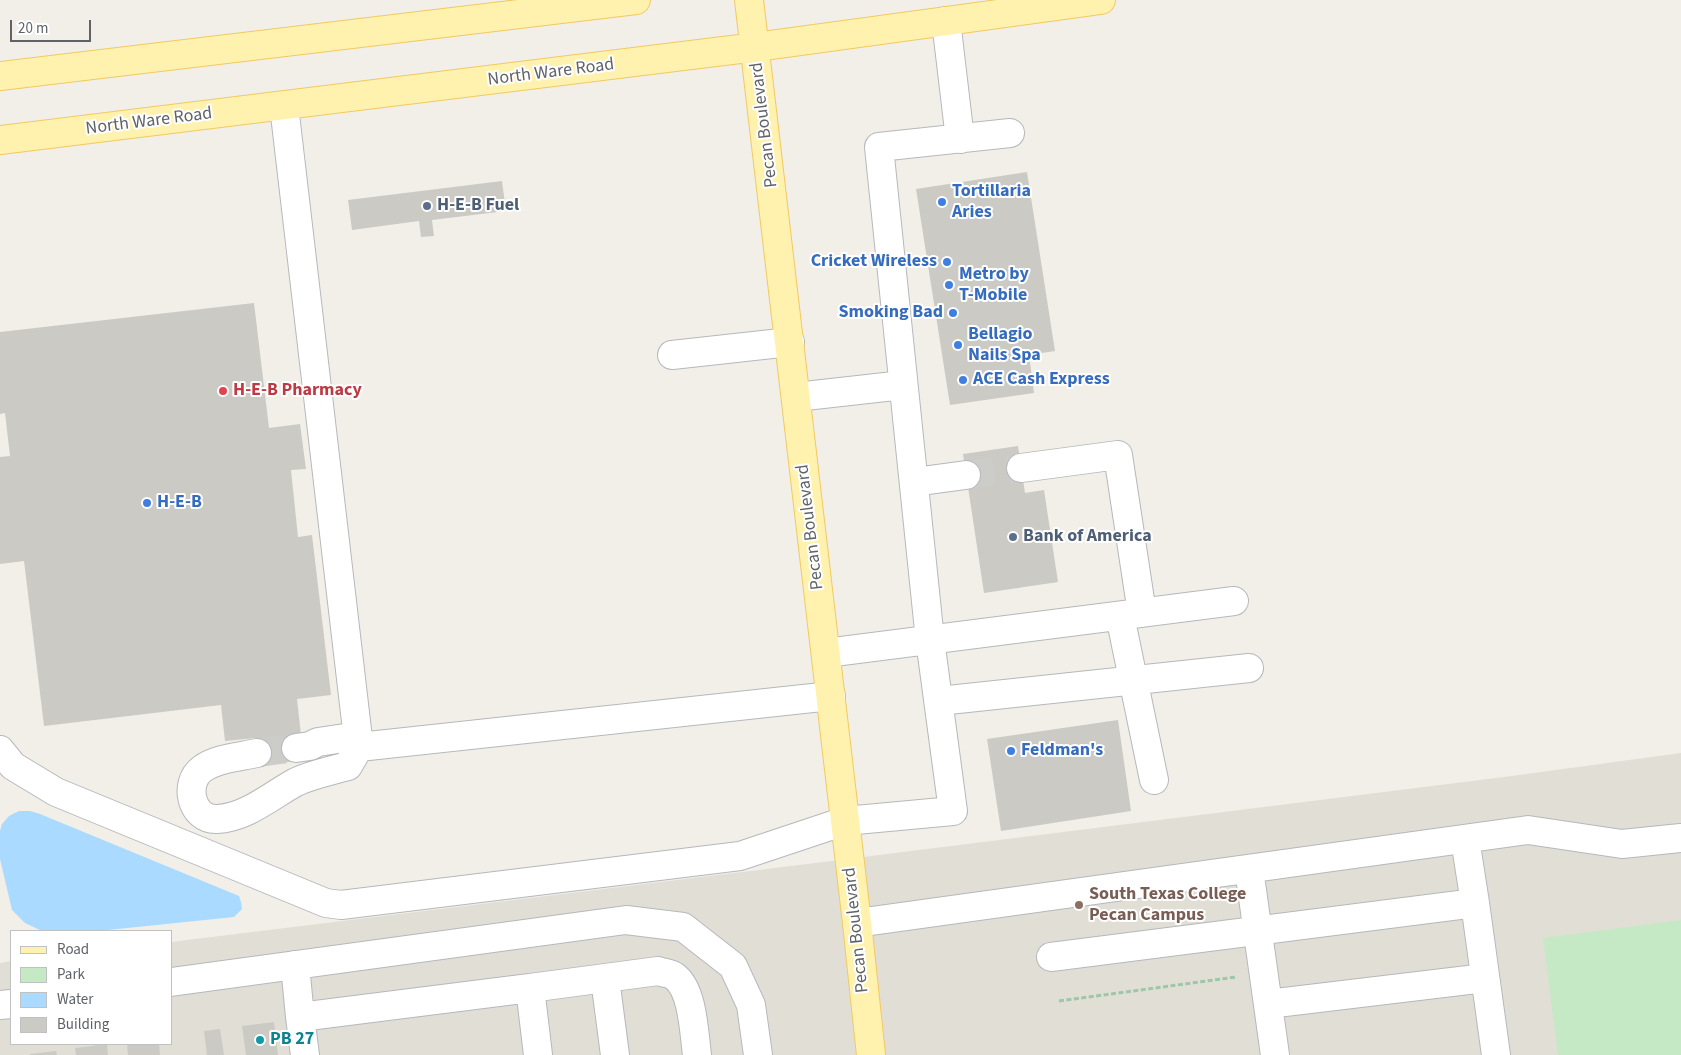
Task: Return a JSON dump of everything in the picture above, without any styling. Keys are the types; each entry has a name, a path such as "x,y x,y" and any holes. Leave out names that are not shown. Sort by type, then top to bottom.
{"main road":[{"path":"0,76 636,0"},
{"name":"Pecan Boulevard","path":"749,0 756,47 871,1055"},
{"name":"North Ware Road","path":"0,140 756,47 1101,0"}],"street":[{"path":"946,21 960,139"},
{"path":"257,753 212,762 201,770 193,779 191,793 196,809 204,816 216,820 244,812 296,782 314,774 348,766 358,742 284,106"},
{"path":"0,750 13,766 56,792 326,903 341,905 740,856 845,821 953,811 930,640 879,148 1010,133"},
{"path":"672,355 790,342"},
{"path":"796,397 903,385"},
{"path":"1021,468 1118,455 1131,614 1133,681 1154,780"},
{"path":"914,482 966,475"},
{"path":"826,653 1234,601"},
{"path":"938,701 1249,668"},
{"path":"296,748 310,746 318,742 358,742 831,696"},
{"path":"857,923 1528,830 1622,844 1681,838"},
{"path":"1466,839 1485,978 1489,1054"},
{"path":"1249,870 1275,1055"},
{"path":"1051,957 1475,903"},
{"path":"172,982 626,920 684,927 733,966 751,1006 758,1055"},
{"path":"295,965 305,1055"},
{"path":"300,1017 658,971 674,976 684,988 690,1004 697,1055"},
{"path":"1268,1004 1485,978"},
{"path":"605,979 615,1055"},
{"path":"530,988 538,1055"}],"path":[{"path":"1059,1001 1264,973"}],"shaded area":[{"name":"South Texas College Pecan Campus","path":"1681,753 1681,1055 0,1055 0,963 10,961 10,1045 172,1045 172,942 1504,777"}],"green space":[{"path":"1681,920 1681,1055 1558,1055 1543,938"}],"water":[{"path":"19,811 30,811 40,814 239,896 242,909 234,917 108,930 40,930 25,923 12,910 0,859 0,831 2,824 9,816"}],"building":[{"path":"1027,172 1055,351 1029,355 1034,393 950,405 916,189"},
{"name":"H-E-B Fuel","path":"502,181 506,211 432,220 434,236 421,237 419,221 352,230 348,200"},
{"name":"H-E-B","path":"254,303 269,428 300,424 306,469 291,470 298,537 312,535 331,695 297,699 301,735 298,761 259,765 256,738 225,741 221,705 44,726 24,561 0,564 0,457 10,456 5,413 0,414 0,332"},
{"name":"Bank of America","path":"1018,446 1025,493 1044,490 1058,582 984,593 963,454"},
{"path":"1118,720 1131,811 1001,831 987,739"},
{"name":"PB 27","path":"274,1022 278,1055 246,1055 242,1026"},
{"path":"220,1029 224,1055 207,1055 204,1031"},
{"path":"107,1045 108,1055 76,1055 75,1048"},
{"path":"127,1045 159,1045 160,1055 128,1055"},
{"path":"56,1051 57,1055 30,1055 30,1054"}],"tunnel":[{"path":"966,475 1021,468"},
{"path":"257,753 296,748"}],"place":[{"name":"Tortillaria Aries","path":"942,202"},
{"name":"H-E-B Fuel","path":"427,206"},
{"name":"Cricket Wireless","path":"947,262"},
{"name":"Metro by T-Mobile","path":"949,285"},
{"name":"Smoking Bad","path":"953,313"},
{"name":"Bellagio Nails Spa","path":"958,345"},
{"name":"ACE Cash Express","path":"963,380"},
{"name":"H-E-B Pharmacy","path":"223,391"},
{"name":"H-E-B","path":"147,503"},
{"name":"Bank of America","path":"1013,537"},
{"name":"Feldman's","path":"1011,751"},
{"name":"South Texas College Pecan Campus","path":"1079,905"},
{"name":"PB 27","path":"260,1040"}]}
